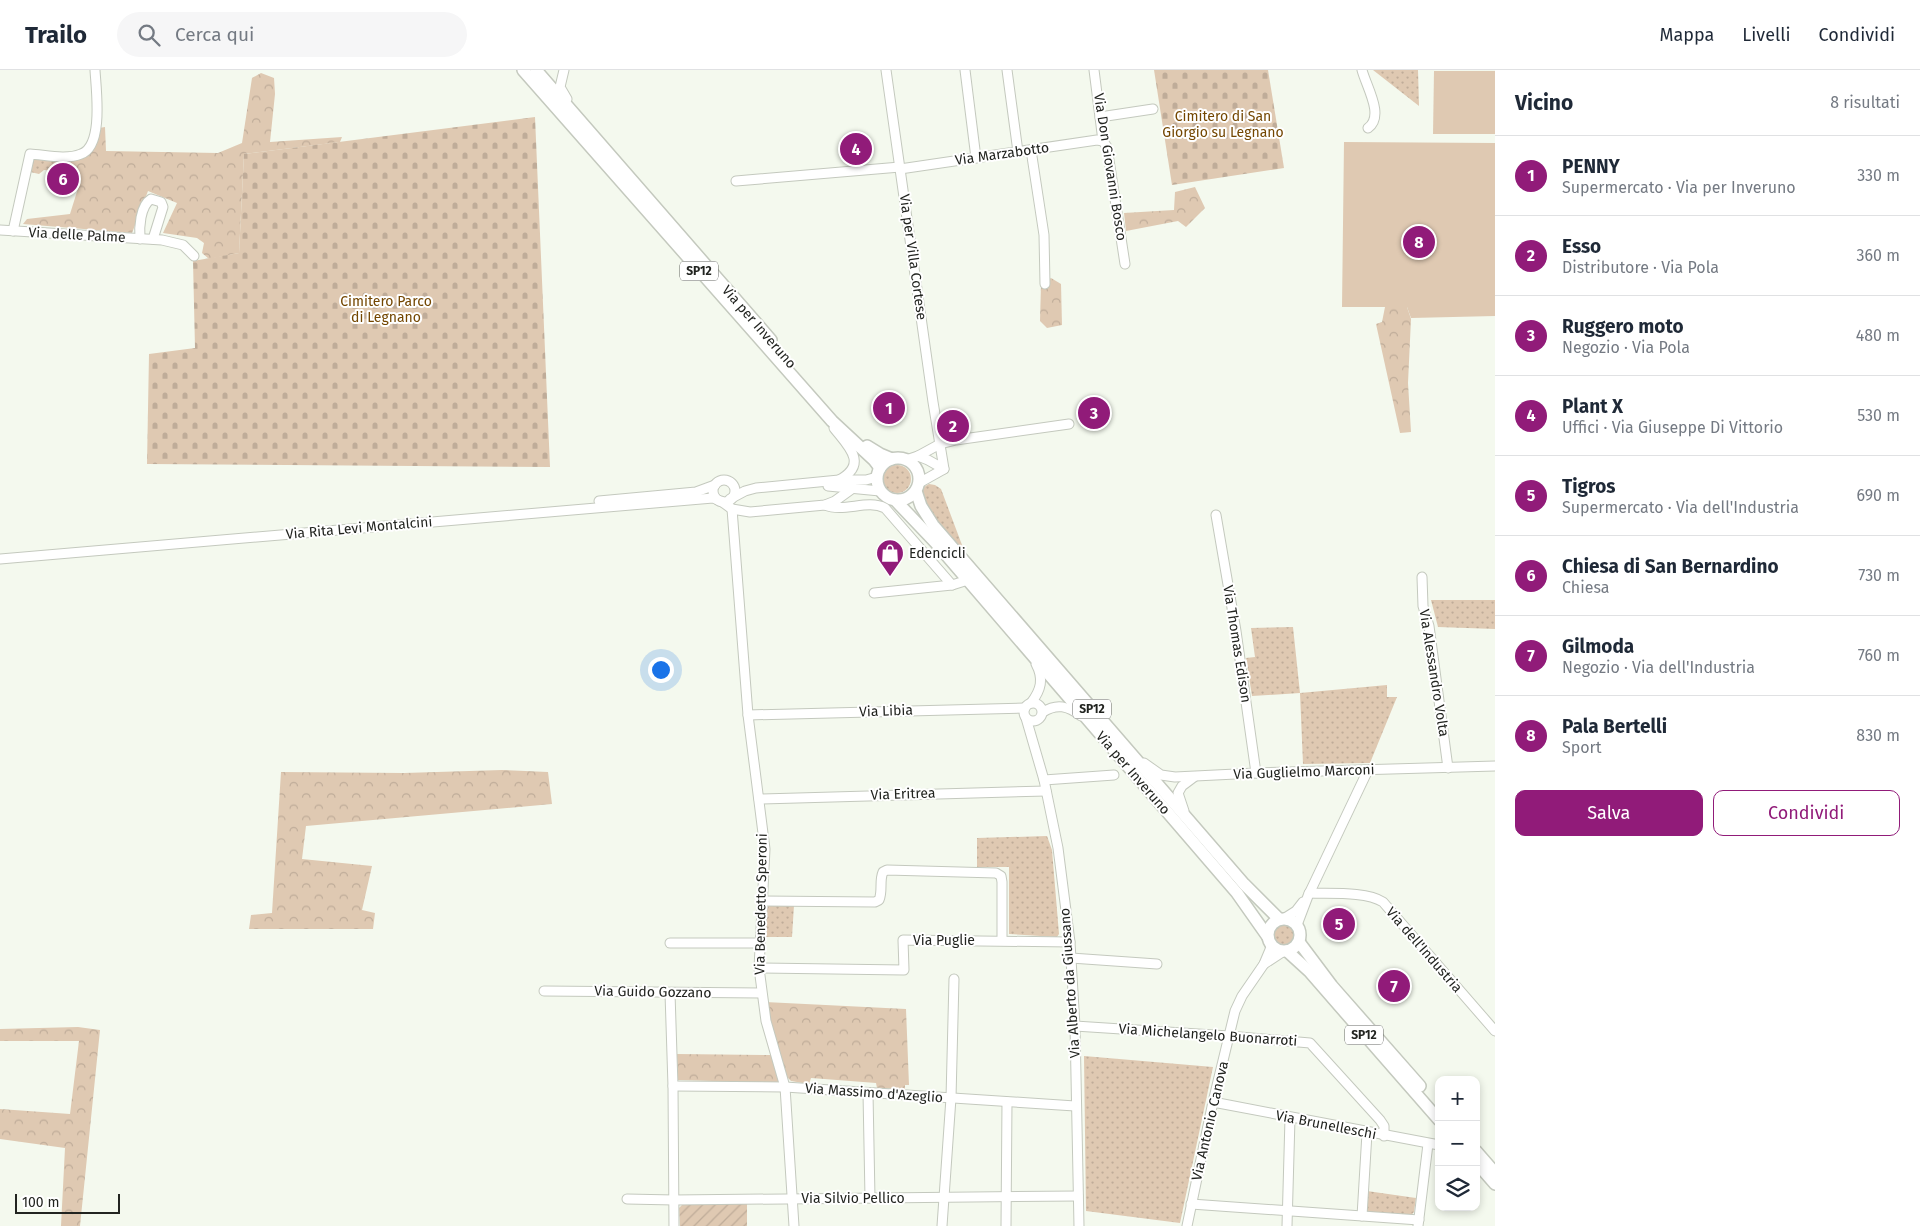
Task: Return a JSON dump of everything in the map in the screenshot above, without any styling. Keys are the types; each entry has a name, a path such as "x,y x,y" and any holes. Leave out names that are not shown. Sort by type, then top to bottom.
{"main road":[{"name":"Via per Inveruno","path":"523,70 832,421 874,460 878,473"},
{"name":"Via per Inveruno","path":"536,70 841,421 869,448 892,459"},
{"path":"892,459 906,460 916,469 917,487 906,499 889,499 880,491 878,473 883,464 892,459"},
{"name":"Via per Inveruno","path":"917,487 921,506 933,525 1259,901 1282,919"},
{"name":"Via per Inveruno","path":"894,500 935,542 1225,879 1270,941"},
{"path":"1282,919 1289,919 1297,924 1301,933 1299,942 1292,949 1286,951 1279,950 1270,941 1272,924 1282,919"},
{"name":"SP12","path":"1299,942 1332,986 1435,1103"},
{"name":"SP12","path":"1286,951 1308,971 1435,1115"},
{"path":"1480,1156 1495,1173"},
{"path":"1479,1166 1495,1184"}],"street":[{"path":"13,231 30,154 70,156 84,153 89,148 96,128 95,70"},
{"path":"564,70 560,87 564,96 638,183 646,196"},
{"name":"Via per Villa Cortese","path":"886,70 944,469"},
{"path":"965,70 976,158"},
{"path":"1008,70 1018,152"},
{"name":"Via Don Giovanni Bosco","path":"1094,70 1125,264"},
{"path":"1362,70 1375,112 1372,125 1368,128"},
{"path":"1100,117 1153,109"},
{"name":"Via Marzabotto","path":"736,181 900,168 1097,140 1104,141"},
{"path":"1031,150 1044,234 1045,284"},
{"path":"140,239 140,224 146,204 151,199 162,202 164,206 153,238"},
{"name":"Via delle Palme","path":"0,230 140,239 153,238 183,245 194,256"},
{"name":"Via per Inveruno","path":"818,405 853,452 855,461 853,467 846,476 839,480"},
{"path":"906,460 940,444 956,440 1069,424"},
{"path":"917,487 944,469 918,456"},
{"name":"Via Rita Levi Montalcini","path":"0,559 703,498 723,500 756,488 839,480 866,480 878,473"},
{"path":"723,500 734,490 729,482 723,480 715,485 713,491 732,509 750,512 825,505 835,501 850,490"},
{"name":"Via Rita Levi Montalcini","path":"729,482 756,488"},
{"name":"Via Rita Levi Montalcini","path":"806,484 850,490 880,491"},
{"name":"Via Rita Levi Montalcini","path":"0,554 567,505 696,492 715,485"},
{"path":"850,490 848,502 860,506"},
{"path":"825,505 839,508 877,505 884,508 952,585"},
{"name":"Via Benedetto Speroni","path":"732,509 748,715 765,849 759,968 761,993 766,1021 785,1087 794,1226"},
{"name":"Via Thomas Edison","path":"1216,515 1236,631 1256,773"},
{"name":"Via Alessandro Volta","path":"1422,577 1423,606 1429,626 1448,768"},
{"path":"874,593 952,585 968,580"},
{"path":"1031,655 1040,671 1041,685 1040,692 1024,714 1026,718 1032,721 1056,706 1064,706 1075,711 1091,724"},
{"path":"1028,706 1039,704 1040,716"},
{"name":"Via Libia","path":"748,715 1028,706"},
{"name":"Via Alberto da Giussano","path":"1034,743 1040,716"},
{"name":"Via Alberto da Giussano","path":"1026,718 1044,780 1058,848 1070,942 1075,1026 1075,1106 1079,1226"},
{"name":"Via Guglielmo Marconi","path":"1123,744 1149,768 1160,775 1175,777 1495,766"},
{"path":"1297,924 1308,896 1368,770"},
{"path":"1044,780 1114,776"},
{"path":"1188,820 1180,803 1178,793 1182,786 1194,776"},
{"name":"Via Eritrea","path":"759,799 1046,791"},
{"path":"763,901 875,902 880,897 881,876 887,870 996,873 1001,876 1002,882 1002,940"},
{"path":"1282,919 1296,911 1308,896"},
{"name":"Via dell'Industria","path":"1308,896 1367,896 1377,898 1383,902 1495,1031"},
{"name":"Via Puglie","path":"759,968 904,970 903,940 1070,942"},
{"name":"Via Antonio Canova","path":"1187,1226 1213,1102 1235,1011 1242,996 1264,964 1270,941"},
{"path":"670,943 760,943"},
{"name":"Via Antonio Canova","path":"1264,964 1286,951"},
{"path":"1071,958 1157,964"},
{"path":"942,1226 950,1098 954,979"},
{"name":"Via Guido Gozzano","path":"544,991 761,993"},
{"path":"670,993 674,1226"},
{"name":"Via Michelangelo Buonarroti","path":"1075,1026 1310,1043 1380,1120 1384,1126 1384,1136"},
{"name":"Via Massimo d'Azeglio","path":"673,1086 785,1087 1075,1106"},
{"path":"868,1093 870,1198"},
{"path":"1006,1226 1007,1102"},
{"name":"Via Brunelleschi","path":"1213,1102 1435,1145"},
{"path":"1287,1226 1290,1118"},
{"path":"1362,1216 1367,1132"},
{"path":"1192,1204 1362,1216 1419,1223 1428,1144"},
{"name":"Via Silvio Pellico","path":"627,1198 674,1200 1078,1196"}],"green space":[{"name":"Cimitero di San Giorgio su Legnano","path":"1154,70 1268,70 1284,168 1172,185"},
{"path":"1373,70 1418,70 1419,106"},
{"path":"1434,71 1495,71 1495,134 1433,134"},
{"path":"261,73 274,78 275,94 270,142 342,137 340,142 244,154 239,253 209,259 202,253 204,243 197,238 163,233 177,203 148,191 132,233 23,224 27,219 70,214 80,182 69,181 71,159 82,157 99,128 105,127 106,151 218,153 242,143 252,78"},
{"name":"Cimitero Parco di Legnano","path":"535,117 550,467 147,464 149,354 195,348 193,261 239,253 244,154"},
{"path":"1344,142 1495,143 1495,316 1411,318 1407,307 1342,307"},
{"path":"29,157 71,159 70,167 62,166 56,168 56,171 44,170 39,174 26,171"},
{"path":"1195,187 1205,208 1186,227 1178,221 1126,231 1124,213 1174,210 1175,192"},
{"path":"1051,278 1061,284 1062,325 1047,328 1040,321 1041,284"},
{"path":"1385,307 1407,307 1411,319 1408,383 1411,432 1400,433 1376,324 1382,322"},
{"path":"897,465 907,469 911,479 907,489 897,493 887,489 883,479 887,469"},
{"path":"929,484 941,489 968,561 928,510 922,493 924,487"},
{"path":"1431,600 1495,600 1495,629 1438,627"},
{"path":"1293,627 1300,693 1252,696 1246,658 1255,657 1251,628"},
{"path":"1387,685 1387,697 1397,697 1370,763 1303,764 1300,693"},
{"path":"502,770 548,772 552,804 306,826 302,859 372,866 362,910 375,913 373,929 249,929 251,915 272,913 281,772 404,773"},
{"path":"1047,836 1052,850 1059,934 1057,937 1009,934 1009,867 977,867 977,838"},
{"path":"766,905 794,905 792,937 765,937"},
{"path":"1280,924 1288,924 1295,931 1295,939 1288,946 1280,946 1273,939 1273,931"},
{"path":"765,1002 906,1009 909,1085 905,1085 905,1089 877,1088 876,1083 811,1078 809,1084 791,1081 787,1077"},
{"path":"78,1027 100,1030 80,1226 61,1226 65,1148 0,1139 0,1109 70,1114 79,1041 0,1041 0,1029"},
{"path":"677,1054 773,1055 779,1083 678,1080"},
{"path":"1084,1056 1213,1067 1180,1223 1086,1211"},
{"path":"1367,1191 1416,1198 1414,1212 1411,1215 1368,1212 1365,1209"},
{"path":"683,1204 747,1204 747,1226 680,1226 679,1208"}],"place":[{"name":"Plant X","path":"856,149"},
{"name":"Chiesa di San Bernardino","path":"63,179"},
{"name":"Pala Bertelli","path":"1419,242"},
{"name":"PENNY","path":"889,408"},
{"name":"Ruggero moto","path":"1094,413"},
{"name":"Esso","path":"953,426"},
{"name":"Edencicli","path":"890,577"},
{"name":"Tigros","path":"1339,924"},
{"name":"Gilmoda","path":"1394,986"}]}
